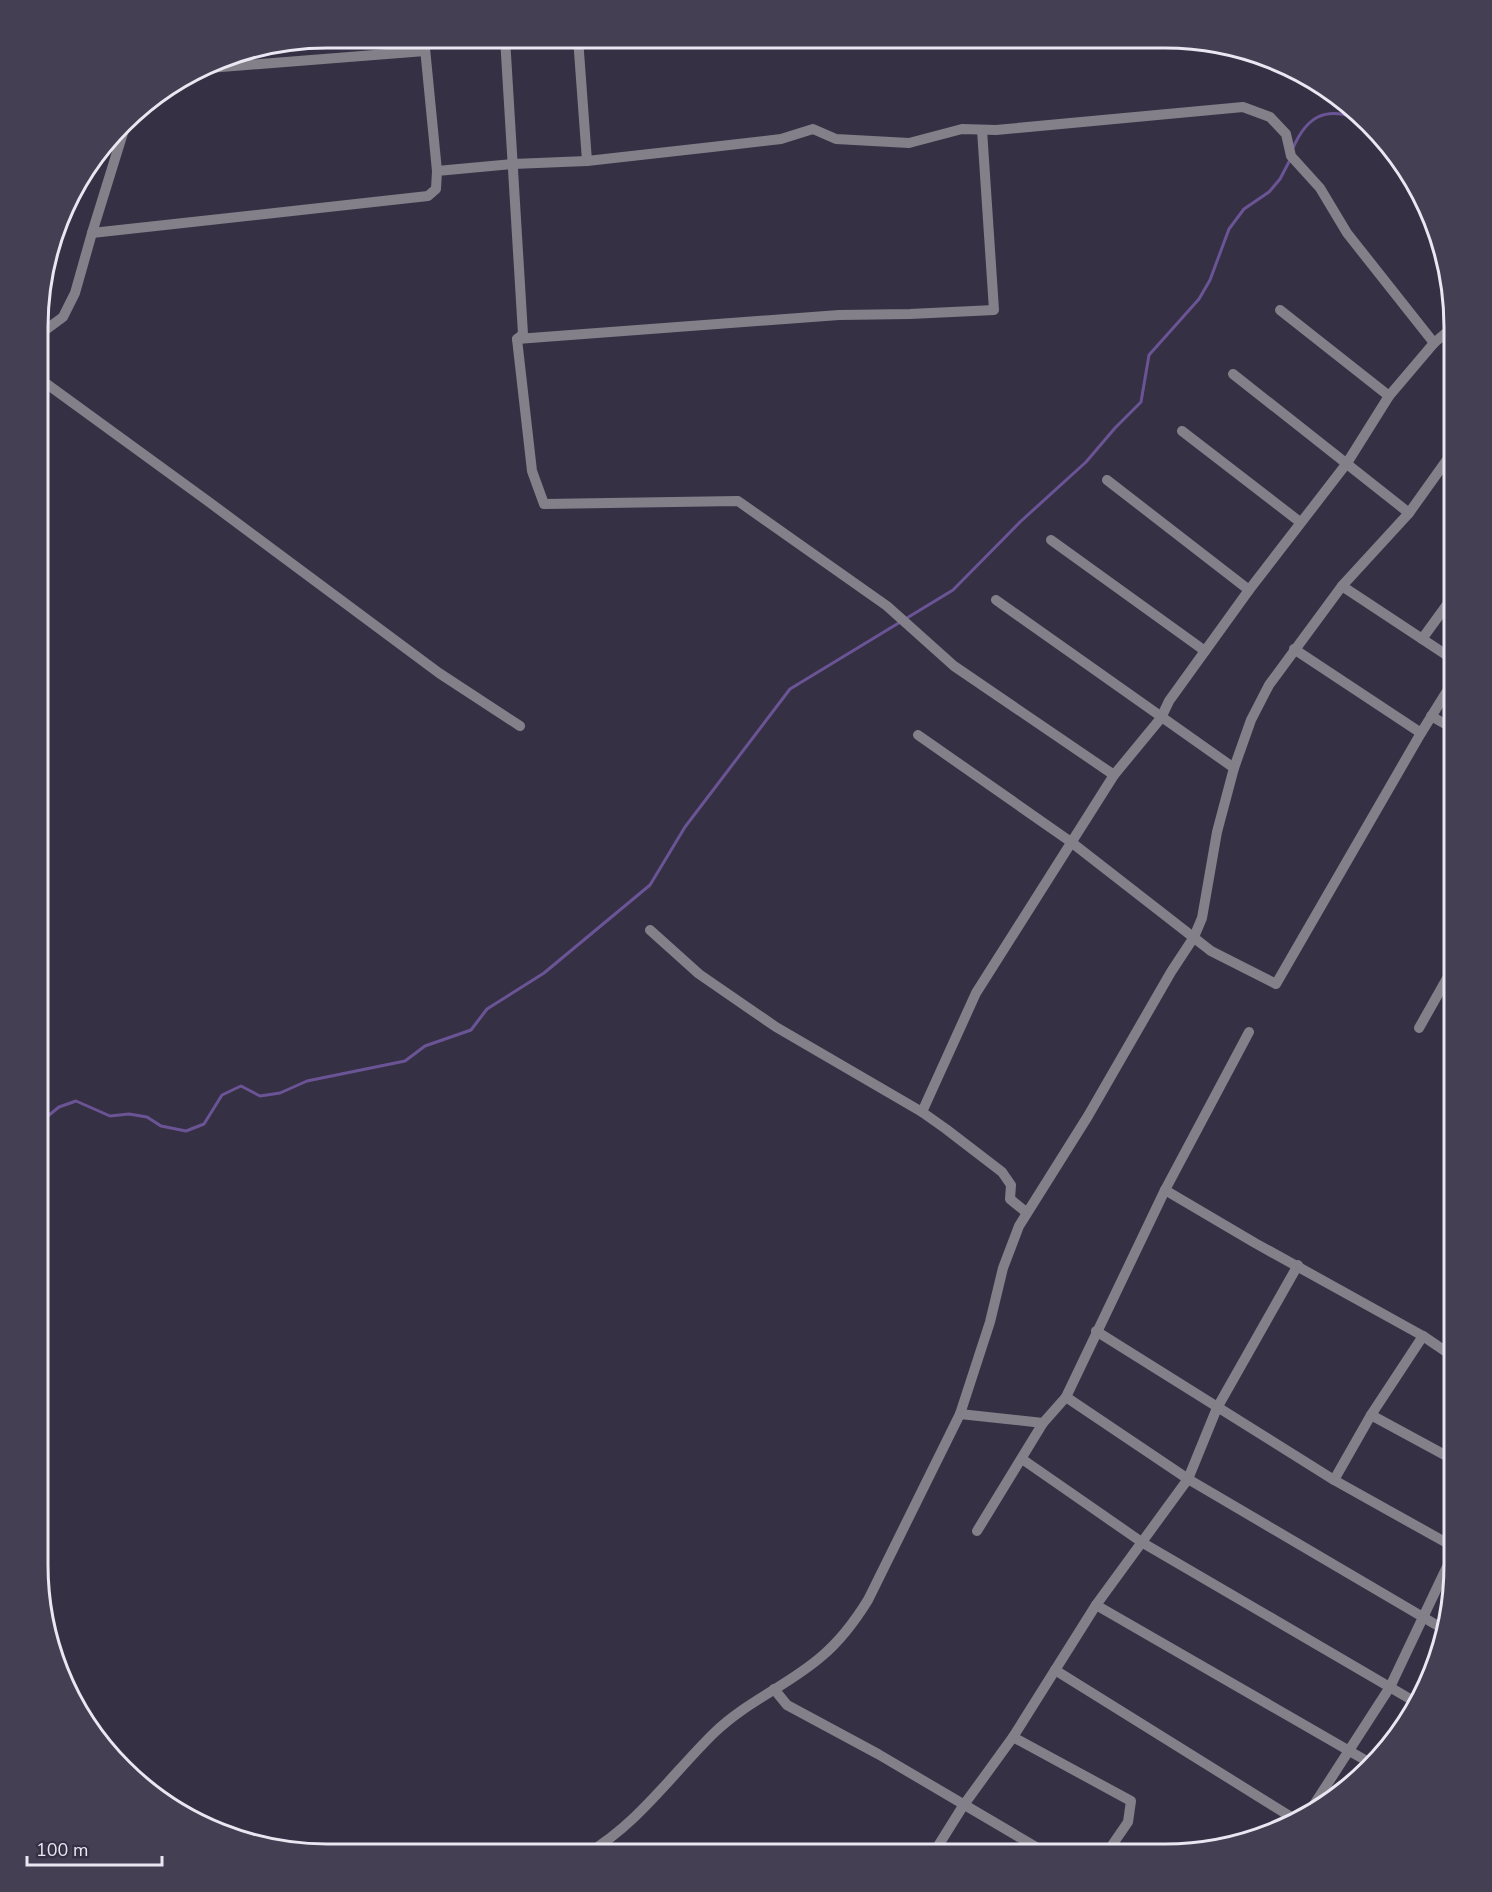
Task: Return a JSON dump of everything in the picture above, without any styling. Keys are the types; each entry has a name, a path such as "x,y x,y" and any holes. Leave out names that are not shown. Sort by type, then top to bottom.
{"street":[{"path":"92,233 429,196 436,189 437,171 425,48"},
{"path":"506,48 523,334 517,339"},
{"path":"579,48 587,161"},
{"path":"227,67 425,51"},
{"path":"437,171 513,164 587,161 781,139 813,129 836,139 909,143 962,129 996,130 1243,107 1270,117 1286,134 1291,156 1320,188 1347,233 1434,343"},
{"path":"517,339 839,315 910,315 994,310 982,130"},
{"path":"48,328 63,317 75,293 121,139"},
{"path":"1280,310 1389,396"},
{"path":"922,1112 976,993 1114,774 1161,718 1169,701 1249,590 1347,463 1389,396 1444,334"},
{"path":"517,339 532,471 544,504 738,501 887,606 954,666 1114,774"},
{"path":"1233,374 1408,513"},
{"path":"48,385 439,673 520,726"},
{"path":"1182,431 1300,522"},
{"path":"600,1844 620,1830 715,1732 744,1708 822,1657 850,1628 868,1600 960,1414 990,1322 1003,1268 1026,1212 1089,1116 1171,972 1194,937 1202,918 1217,832 1234,768 1260,702 1294,649 1341,586 1408,513 1444,464"},
{"path":"1107,480 1249,590"},
{"path":"1050,540 1205,651"},
{"path":"1341,586 1444,653"},
{"path":"996,600 1234,768"},
{"path":"1422,639 1444,609"},
{"path":"1294,649 1421,733"},
{"path":"918,735 1071,842 1211,951 1276,984 1444,696"},
{"path":"1431,717 1444,724"},
{"path":"650,930 699,974 776,1027 922,1112 1002,1172 1011,1185 1010,1200 1026,1212"},
{"path":"1419,1028 1444,984"},
{"path":"977,1531 1043,1423 1066,1397 1165,1190 1249,1032"},
{"path":"1165,1190 1255,1243 1423,1336 1444,1350"},
{"path":"939,1844 963,1806 1013,1737 1096,1605 1188,1479 1217,1408 1298,1265"},
{"path":"1096,1331 1334,1480 1444,1541"},
{"path":"1334,1480 1371,1415 1423,1336"},
{"path":"1066,1397 1188,1479 1437,1625"},
{"path":"960,1414 1043,1423"},
{"path":"1371,1415 1444,1455"},
{"path":"1022,1459 1143,1543 1410,1699"},
{"path":"1318,1799 1390,1687 1443,1574"},
{"path":"1096,1605 1364,1760"},
{"path":"1055,1670 1288,1815"},
{"path":"774,1689 787,1705 878,1754 1030,1844"},
{"path":"1013,1737 1131,1801 1128,1822 1113,1844"}],"waterway":[{"path":"1293,148 1304,129 1318,117 1335,113 1347,115"},
{"path":"48,1116 59,1107 76,1101 110,1116 129,1114 147,1117 161,1126 186,1131 204,1124 222,1095 241,1086 260,1096 280,1093 307,1081 405,1061 425,1046 471,1030 487,1009 544,973 650,885 685,827 790,689 953,590 1020,522 1086,462 1141,402 1149,355 1199,299 1210,280 1229,229 1244,209 1269,192 1280,179 1291,158"}]}
